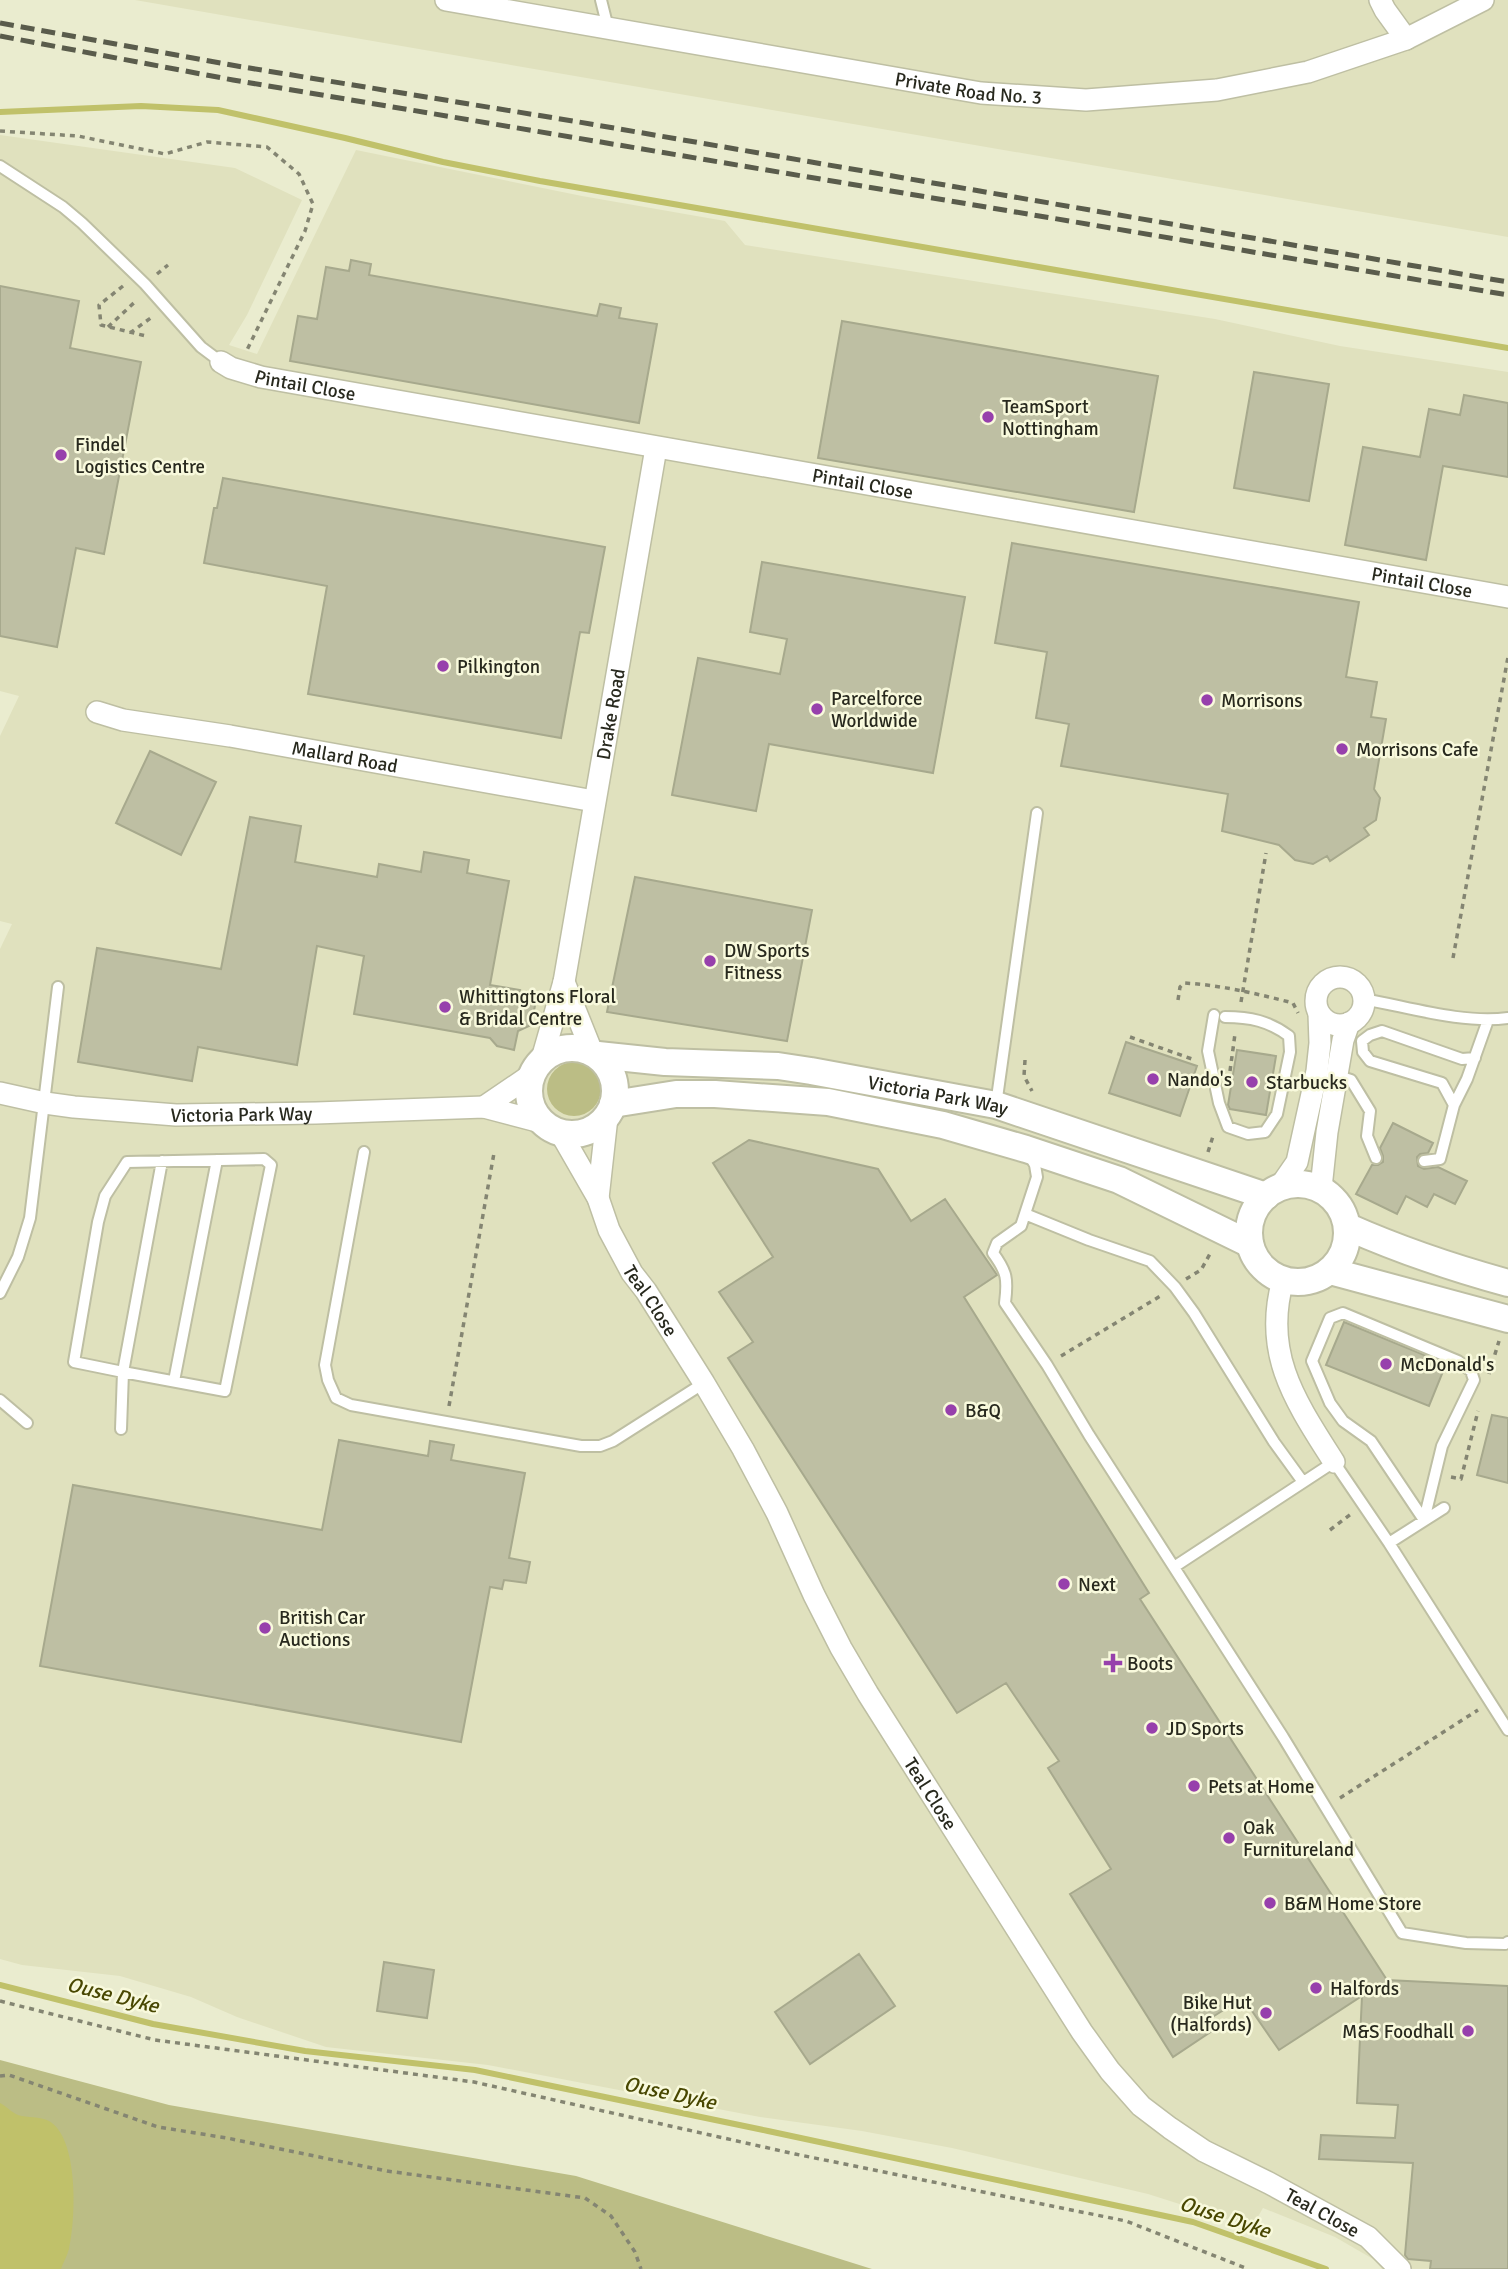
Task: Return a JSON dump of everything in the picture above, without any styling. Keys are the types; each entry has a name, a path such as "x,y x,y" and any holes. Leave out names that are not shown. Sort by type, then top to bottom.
{"street":[{"path":"1380,0 1406,39"},
{"name":"Private Road No. 3","path":"458,1 981,93 1086,100 1217,90 1308,72 1406,39 1483,0"},
{"name":"Pintail Close","path":"226,365 261,377 1508,597"},
{"name":"Drake Road","path":"537,1067 564,982 656,448"},
{"name":"Mallard Road","path":"97,712 123,720 230,736 594,801"},
{"path":"1250,1244 1249,1226 1255,1210 1297,1162 1317,1072 1320,1042 1316,996 1319,988 1332,978 1343,977 1358,985 1363,999 1362,1010 1356,1018 1349,1023 1332,1024 1319,1014"},
{"path":"537,1067 528,1092 531,1107 550,1127 567,1134 582,1133 596,1127 610,1110 616,1087 611,1070 595,1054 564,982"},
{"path":"1334,1462 1303,1412 1287,1379 1278,1351 1276,1329 1283,1280 1304,1282 1318,1278 1330,1271 1344,1251 1348,1227 1343,1210 1332,1196 1321,1188 1326,1132 1343,1040 1349,1023"},
{"path":"484,1107 537,1067 552,1052 573,1047 595,1054"},
{"name":"Victoria Park Way","path":"595,1054 664,1062 789,1068 996,1105 1272,1192 1300,1183 1321,1188"},
{"name":"Victoria Park Way","path":"0,1093 45,1103 176,1115 484,1107 550,1127"},
{"name":"Victoria Park Way","path":"610,1110 676,1094 715,1094 828,1102 943,1125 1119,1180 1250,1244 1265,1269 1283,1280"},
{"name":"Teal Close","path":"598,1198 610,1110"},
{"name":"Teal Close","path":"550,1127 598,1198 609,1230 632,1273 704,1383 760,1481 814,1595 868,1694 1082,2032 1110,2071 1141,2106 1204,2151 1368,2237 1400,2269"},
{"path":"1348,1227 1434,1262 1508,1283"},
{"path":"1330,1271 1508,1320"}],"lane":[{"path":"601,0 608,28"},
{"path":"0,166 82,223 145,284 201,347 226,365"},
{"path":"996,1105 1037,813"},
{"path":"0,1293 18,1256 30,1218 58,987"},
{"path":"1363,999 1467,1018 1508,1018"},
{"path":"1220,1016 1238,1017 1273,1024 1289,1036 1290,1052 1277,1114 1265,1132 1248,1134 1228,1127 1219,1104 1208,1051 1220,1016"},
{"path":"1424,1161 1440,1158 1454,1105 1489,1020"},
{"path":"1454,1105 1442,1083 1370,1061 1363,1052 1362,1041 1382,1031 1462,1059 1475,1058"},
{"path":"1338,1076 1351,1080 1370,1111 1367,1136 1376,1158"},
{"path":"1026,1149 1035,1165 1037,1177 1021,1226 997,1243 993,1253 1006,1270 1005,1303 1047,1365 1326,1807 1402,1933 1466,1943 1508,1942"},
{"path":"364,1152 325,1364 336,1398 351,1405 446,1423 581,1446 600,1446 613,1441 704,1383"},
{"path":"264,1159 271,1165 225,1391 74,1362 98,1222 105,1196 127,1163 162,1161 264,1159"},
{"path":"174,1381 217,1160"},
{"path":"121,1429 123,1372 162,1161"},
{"path":"1025,1214 1150,1261 1175,1287 1274,1442 1303,1482"},
{"path":"1343,1313 1458,1361 1471,1371 1474,1380 1442,1446 1424,1520 1371,1441 1343,1421 1322,1385 1312,1362 1330,1318 1343,1313"},
{"path":"0,1400 27,1423"},
{"path":"1174,1567 1334,1462 1508,1730"},
{"path":"1389,1543 1444,1508"}],"path":[{"path":"0,131 78,136 165,154 206,142 267,147 299,174 313,204 305,231 248,351 226,365"},
{"path":"125,285 99,305 101,325 146,336"},
{"path":"108,327 137,300"},
{"path":"130,333 153,315"},
{"path":"1453,958 1508,657"},
{"path":"1205,1161 1216,1128 1210,1105 1227,1102 1233,1042 1266,853"},
{"path":"1130,1037 1198,1060"},
{"path":"446,1423 494,1153"},
{"path":"1047,1365 1201,1270 1216,1244"},
{"path":"1326,1807 1490,1702"},
{"path":"0,2001 155,2040 474,2082 795,2154 1126,2221 1248,2269"},
{"path":"0,2076 9,2074 158,2127 227,2138 387,2171 584,2198 611,2216 635,2252 641,2269"}],"shaded area":[{"path":"135,0 1508,0 1508,237"},
{"path":"0,135 235,168 302,200 247,315 229,345 257,354 356,150 582,196 725,221 745,245 1215,319 1340,346 1508,372 1508,2269 1382,2269 1373,2259 1335,2237 1263,2208 1252,2227 1148,2194 952,2148 862,2131 760,2117 488,2065 326,2047 237,2017 191,1997 120,1976 22,1965 0,1959 0,949 12,924 0,921 0,736 19,696 0,691"},
{"path":"574,1062 593,1070 601,1089 593,1108 574,1116 555,1108 547,1089 555,1070"},
{"path":"0,2060 169,2105 576,2176 872,2269 0,2269"},
{"path":"0,2103 18,2115 49,2121 59,2130 66,2144 74,2200 69,2249 61,2269 0,2269"}],"building":[{"path":"351,260 371,264 369,275 597,316 600,304 621,308 619,318 657,324 639,423 290,361 298,316 317,319 326,267 349,271"},
{"name":"Findel Logistics Centre","path":"0,286 79,301 70,348 141,362 104,554 76,548 57,647 0,636"},
{"name":"TeamSport Nottingham","path":"842,321 1158,376 1134,512 818,458"},
{"path":"1254,372 1329,384 1309,501 1234,488"},
{"path":"1464,395 1508,403 1508,477 1443,466 1426,560 1345,545 1363,447 1420,457 1429,409 1460,415"},
{"path":"223,478 605,547 589,633 580,632 561,738 308,694 327,586 204,563 214,508 217,508"},
{"name":"Morrisons","path":"1012,543 1359,602 1346,677 1377,682 1371,717 1386,719 1374,789 1380,798 1376,820 1364,828 1369,835 1330,861 1327,856 1313,864 1295,860 1279,845 1222,831 1228,794 1061,766 1069,724 1036,718 1047,652 995,643"},
{"name":"Parcelforce Worldwide","path":"762,562 965,597 933,773 769,744 756,811 672,795 698,658 780,674 787,639 750,632"},
{"path":"150,751 216,782 181,855 116,823"},
{"path":"250,817 301,826 295,862 377,877 379,864 421,872 424,852 469,860 467,873 509,881 490,985 537,996 531,1025 518,1031 514,1050 497,1046 490,1038 354,1014 364,956 317,946 297,1065 198,1047 192,1081 78,1062 97,948 221,969"},
{"name":"DW Sports Fitness","path":"635,877 812,910 787,1041 607,1012"},
{"name":"Nando's","path":"1126,1042 1197,1066 1180,1116 1109,1093"},
{"name":"Starbucks","path":"1237,1050 1276,1056 1266,1115 1230,1109 1228,1105"},
{"path":"1393,1123 1433,1143 1428,1153 1417,1157 1418,1166 1424,1169 1438,1167 1467,1181 1455,1204 1434,1194 1427,1207 1406,1196 1397,1214 1356,1194 1372,1165 1383,1162 1380,1148"},
{"path":"749,1140 878,1169 911,1221 945,1199 997,1275 964,1297 1149,1593 1140,1599 1387,1980 1508,1986 1508,2269 1430,2269 1431,2261 1408,2259 1405,2255 1413,2163 1319,2159 1321,2135 1395,2138 1398,2105 1357,2103 1362,1996 1279,2050 1243,1998 1206,2021 1212,2031 1173,2057 1070,1894 1111,1869 1048,1768 1059,1761 1006,1683 957,1713 728,1358 753,1342 719,1292 773,1257 713,1163"},
{"name":"McDonald's","path":"1344,1322 1446,1364 1429,1406 1326,1365"},
{"path":"1492,1415 1508,1418 1508,1483 1477,1475"},
{"name":"British Car Auctions","path":"339,1440 428,1456 430,1441 454,1445 451,1460 525,1473 509,1558 530,1562 526,1583 504,1580 502,1589 490,1587 461,1742 40,1666 73,1485 322,1530"},
{"path":"859,1954 895,2006 810,2064 775,2012"},
{"path":"384,1962 434,1970 427,2018 377,2011"}],"waterway":[{"path":"0,112 141,106 218,110 443,162 540,181 1508,348"},
{"name":"Ouse Dyke","path":"0,1985 153,2024 305,2051 475,2070 1193,2222 1326,2269"}],"railway":[{"path":"0,23 237,66 1508,282"},
{"path":"0,36 233,80 1508,295"}],"place":[{"name":"TeamSport Nottingham","path":"988,417"},
{"name":"Findel Logistics Centre","path":"61,455"},
{"name":"Pilkington","path":"443,666"},
{"name":"Morrisons","path":"1207,700"},
{"name":"Parcelforce Worldwide","path":"817,709"},
{"name":"Morrisons Cafe","path":"1342,749"},
{"name":"DW Sports Fitness","path":"710,961"},
{"name":"Whittingtons Floral & Bridal Centre","path":"445,1007"},
{"name":"Nando's","path":"1153,1079"},
{"name":"Starbucks","path":"1252,1082"},
{"name":"McDonald's","path":"1386,1364"},
{"name":"B&Q","path":"951,1410"},
{"name":"Next","path":"1064,1584"},
{"name":"British Car Auctions","path":"265,1628"},
{"name":"Boots","path":"1113,1663"},
{"name":"JD Sports","path":"1152,1728"},
{"name":"Pets at Home","path":"1194,1786"},
{"name":"Oak Furnitureland","path":"1229,1838"},
{"name":"B&M Home Store","path":"1270,1903"},
{"name":"Halfords","path":"1316,1988"},
{"name":"Bike Hut (Halfords)","path":"1266,2013"},
{"name":"M&S Foodhall","path":"1468,2031"}]}
